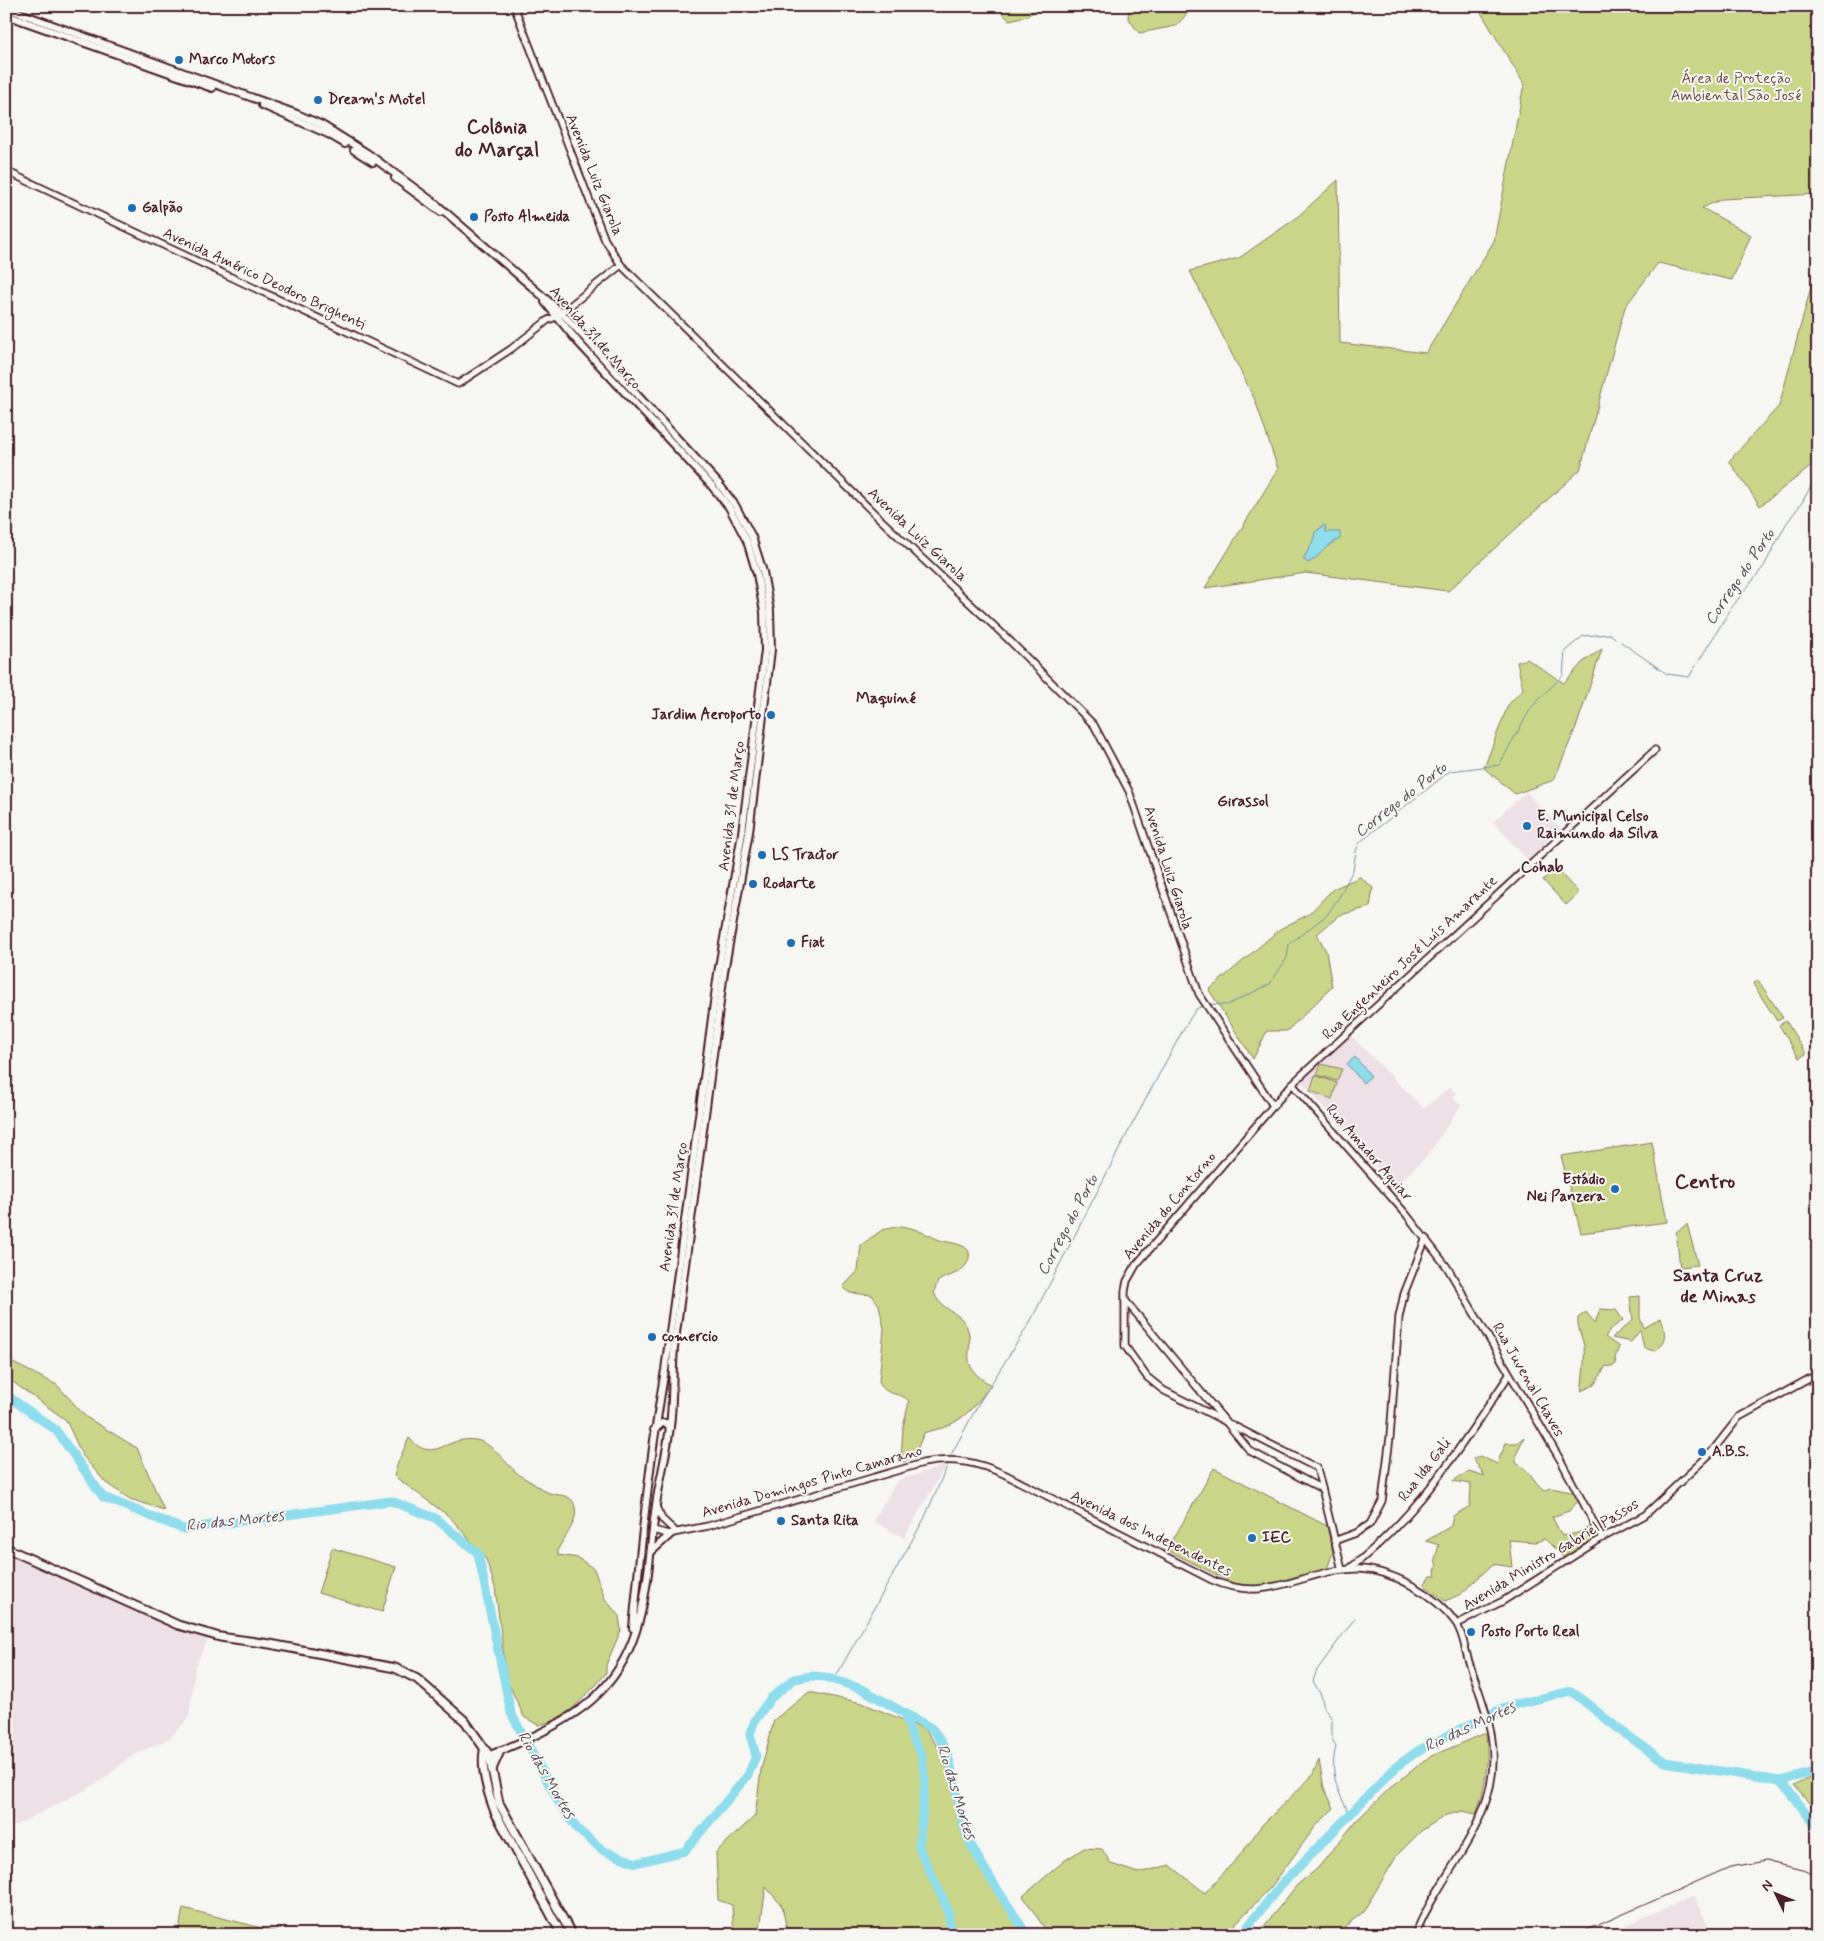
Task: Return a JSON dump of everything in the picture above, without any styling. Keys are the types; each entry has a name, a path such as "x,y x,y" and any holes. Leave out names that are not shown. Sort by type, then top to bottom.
{"highway":[{"path":"6,1548 178,1625 220,1636 405,1671 433,1691 458,1714 486,1754 492,1770 499,1803 572,1935"},
{"path":"492,1770 502,1750"},
{"path":"486,1754 488,1790 495,1812 562,1935"}],"main road":[{"path":"6,8 322,125 407,181 436,204 448,217"},
{"path":"6,15 257,104 306,124 355,150 448,217"},
{"name":"Avenida 31 de Março","path":"448,217 538,292 655,420 729,507 749,539 767,612 765,650 734,903 718,972 672,1366 670,1428 656,1506 646,1592 632,1642 617,1672 602,1690 585,1707 549,1727 502,1750 486,1754"},
{"name":"Avenida 31 de Março","path":"632,1642 635,1589 654,1431 665,1370 694,1173"},
{"path":"654,1431 662,1423 667,1423 670,1428"},
{"path":"644,1512 647,1522 653,1530"},
{"path":"639,1557 651,1555 674,1532"},
{"path":"635,1589 641,1593 646,1592"}],"street":[{"name":"Avenida Luiz Giarola","path":"514,6 605,240 621,265 880,519 1008,639 1094,725 1129,791 1199,994 1272,1104"},
{"name":"Avenida Américo Deodoro Brighenti","path":"6,171 458,384 511,349 548,320 558,315"},
{"path":"558,315 621,265"},
{"name":"Rua Engenheiro José Luís Amarante","path":"1292,1084 1655,750"},
{"name":"Avenida do Contorno","path":"1226,1422 1163,1390 1147,1377 1125,1346 1127,1280 1136,1265 1272,1104 1292,1084"},
{"name":"Rua Amador Aguiar","path":"1292,1084 1426,1238"},
{"path":"1334,1541 1356,1533 1370,1524 1382,1501 1390,1437 1399,1317 1404,1294 1426,1238"},
{"name":"Rua Juvenal Chaves","path":"1426,1238 1464,1294 1509,1375 1561,1462 1602,1538"},
{"path":"1125,1300 1250,1451 1322,1489"},
{"name":"Avenida Ministro Gabriel Passos","path":"1457,1624 1503,1602 1602,1538 1645,1515 1710,1454 1739,1418 1818,1374"},
{"name":"Rua Ida Gali","path":"1345,1570 1392,1531 1422,1497 1471,1432 1509,1375"},
{"path":"1226,1422 1317,1468 1334,1541 1345,1570 1361,1569 1386,1575 1422,1590 1440,1604 1457,1624 1493,1736 1494,1759 1491,1784 1482,1813 1415,1935"},
{"name":"Avenida dos Independentes","path":"956,1460 979,1464 1004,1474 1212,1580 1236,1589 1258,1590 1345,1570"},
{"name":"Avenida Domingos Pinto Camarano","path":"674,1532 750,1514 923,1463 956,1460"},
{"path":"656,1506 662,1519 674,1532"},
{"path":"653,1530 674,1532"}],"shaded area":[{"name":"E. Municipal Celso Raimundo da Silva","path":"1526,792 1561,829 1528,860 1493,822"},
{"path":"1351,1036 1424,1109 1450,1087 1456,1094 1452,1098 1461,1105 1427,1156 1394,1187 1301,1081"},
{"path":"946,1465 904,1538 873,1521 897,1481"},
{"path":"6,1552 176,1627 208,1639 195,1667 189,1717 170,1738 130,1757 105,1778 85,1790 6,1830"},
{"path":"1694,1897 1713,1935 1624,1935 1621,1927"}],"green space":[{"path":"995,6 1044,6 1027,16 1009,20"},
{"path":"1129,6 1194,6 1176,26 1139,33 1128,18"},
{"name":"Área de Proteção Ambiental São José","path":"1477,6 1818,6 1818,194 1722,199 1702,208 1751,235 1732,280 1658,263 1625,307 1580,470 1448,591 1306,573 1205,588 1278,469 1255,400 1190,271 1239,258 1295,219 1338,180 1340,343 1426,353 1494,241 1524,84"},
{"path":"1818,278 1818,461 1760,506 1729,461 1779,406 1812,283"},
{"path":"1602,649 1578,722 1554,780 1515,794 1484,768 1508,705 1523,689 1517,662 1527,659 1564,683 1583,662"},
{"path":"1555,868 1579,893 1566,905 1543,880"},
{"path":"1360,877 1373,888 1370,907 1340,915 1317,934 1326,951 1332,987 1287,1031 1267,1031 1253,1059 1209,990 1280,929 1309,914 1333,889"},
{"path":"1758,980 1783,1018 1777,1021 1753,984"},
{"path":"1786,1021 1806,1054 1799,1058 1779,1025"},
{"path":"1321,1064 1342,1069 1337,1081 1317,1075"},
{"path":"1315,1075 1337,1083 1332,1099 1310,1091"},
{"name":"Estádio Nei Panzera","path":"1652,1142 1667,1222 1581,1233 1561,1156"},
{"path":"1687,1224 1698,1265 1680,1267 1676,1232"},
{"path":"901,1226 915,1229 942,1241 960,1245 968,1251 969,1256 965,1267 938,1281 934,1292 936,1298 944,1306 963,1320 969,1334 969,1356 973,1370 991,1385 977,1403 960,1419 944,1427 924,1433 915,1454 904,1462 901,1459 903,1427 909,1402 903,1396 886,1390 879,1382 884,1329 879,1305 872,1295 850,1293 843,1287 858,1271 861,1245 882,1230"},
{"path":"1640,1296 1640,1318 1644,1328 1661,1318 1663,1323 1663,1341 1654,1351 1644,1348 1640,1330 1631,1342 1612,1338 1633,1320 1630,1297"},
{"path":"1600,1309 1616,1310 1623,1320 1611,1329 1605,1337 1619,1347 1615,1358 1616,1364 1612,1367 1606,1366 1594,1385 1581,1391 1584,1346 1578,1318 1586,1312 1595,1323"},
{"path":"6,1353 9,1361 57,1385 86,1417 137,1448 164,1510 130,1499 106,1483 82,1455 66,1420 6,1377"},
{"path":"1524,1437 1516,1455 1516,1463 1529,1473 1544,1491 1551,1488 1576,1493 1578,1501 1569,1511 1552,1517 1562,1536 1578,1533 1594,1523 1596,1537 1566,1560 1545,1539 1535,1542 1509,1540 1512,1567 1493,1564 1461,1594 1445,1601 1424,1585 1430,1576 1436,1576 1437,1566 1435,1559 1439,1545 1426,1541 1451,1526 1453,1516 1470,1506 1471,1484 1453,1481 1469,1471 1485,1476 1473,1459 1480,1456 1497,1464 1506,1443 1517,1443"},
{"path":"409,1438 418,1446 433,1450 465,1440 483,1442 490,1446 524,1478 547,1492 567,1497 573,1502 576,1512 575,1518 558,1549 558,1555 578,1558 594,1569 605,1599 619,1616 621,1630 606,1665 606,1673 572,1709 553,1721 538,1725 524,1717 507,1680 495,1587 486,1559 450,1517 394,1476"},
{"name":"IEC","path":"1214,1468 1327,1526 1333,1552 1327,1569 1271,1585 1239,1586 1167,1550"},
{"path":"332,1548 396,1567 382,1612 318,1593"},
{"path":"809,1692 862,1703 925,1729 951,1766 968,1838 1027,1935 788,1935 782,1906 766,1887 759,1935 734,1935 732,1905 718,1900 716,1852 755,1816 761,1770 774,1720"},
{"path":"1486,1733 1486,1774 1476,1814 1462,1811 1446,1815 1421,1831 1398,1854 1363,1912 1339,1931 1341,1935 1257,1935 1297,1885 1317,1869 1357,1820 1390,1788 1429,1757"},
{"path":"1319,1760 1324,1788 1334,1808 1315,1827 1271,1887 1236,1923 1230,1935 1049,1935 1023,1896 1064,1861 1084,1848 1102,1849 1111,1864 1138,1873 1170,1865 1205,1893 1242,1853 1261,1826 1312,1776"},
{"path":"1818,1774 1818,1813 1794,1786"},
{"path":"183,1908 289,1935 178,1935"}],"water":[{"path":"1325,525 1326,532 1340,532 1340,539 1308,563 1303,559 1312,544 1315,532"},
{"path":"1355,1057 1371,1076 1363,1083 1347,1064"}],"waterway":[{"name":"Corrego do Porto","path":"1621,642 1667,674 1689,677 1732,607 1764,566 1786,524 1801,504 1818,474"},
{"name":"Corrego do Porto","path":"1209,1004 1227,1005 1270,984 1287,958 1289,944 1327,915 1339,897 1353,870 1356,851 1360,842 1450,771 1499,765 1531,708 1563,675 1565,651 1583,636 1610,634 1615,638"},
{"name":"Corrego do Porto","path":"951,1455 979,1403 1030,1322 1184,1028 1196,1009 1203,1006"},
{"name":"Rio das Mortes","path":"6,1395 56,1430 103,1497 183,1529 391,1501 435,1518 478,1553 511,1713 558,1801 577,1829 604,1851 636,1863 685,1851 748,1775 756,1756 750,1734 755,1720 771,1698 794,1679 811,1676 825,1677 862,1689 931,1728 940,1740 951,1767 963,1826 968,1839 1027,1935"},
{"path":"834,1680 924,1519 948,1464"},
{"path":"1350,1814 1338,1790 1334,1773 1336,1747 1332,1739 1332,1719 1324,1708 1321,1695 1313,1681 1317,1670 1355,1618"},
{"name":"Rio das Mortes","path":"1241,1935 1280,1886 1397,1766 1419,1750 1505,1707 1571,1691 1620,1730 1665,1762 1780,1781 1818,1771"},
{"path":"905,1714 912,1737 922,1756 925,1782 919,1848 948,1910 951,1935"},
{"name":"Rio das Mortes","path":"1780,1781 1818,1827"}],"railway":[{"path":"1576,1935 1730,1867 1766,1861 1806,1871 1818,1877"}],"place":[{"name":"Marco Motors","path":"179,60"},
{"name":"Dream's Motel","path":"318,100"},
{"name":"Galpão","path":"132,208"},
{"name":"Posto Almeida","path":"474,217"},
{"name":"Jardim Aeroporto","path":"771,715"},
{"name":"E. Municipal Celso Raimundo da Silva","path":"1527,826"},
{"name":"LS Tractor","path":"762,855"},
{"name":"Rodarte","path":"753,884"},
{"name":"Fiat","path":"791,943"},
{"name":"Estádio Nei Panzera","path":"1615,1189"},
{"name":"comercio","path":"652,1337"},
{"name":"A.B.S.","path":"1702,1452"},
{"name":"Santa Rita","path":"781,1521"},
{"name":"IEC","path":"1252,1538"},
{"name":"Posto Porto Real","path":"1471,1632"}],"district":[{"name":"Colônia do Marçal","path":"497,138"},
{"name":"Maquiné","path":"886,698"},
{"name":"Girassol","path":"1243,801"},
{"name":"Cohab","path":"1542,867"},
{"name":"Centro","path":"1705,1182"},
{"name":"Santa Cruz de Minas","path":"1718,1286"}]}
